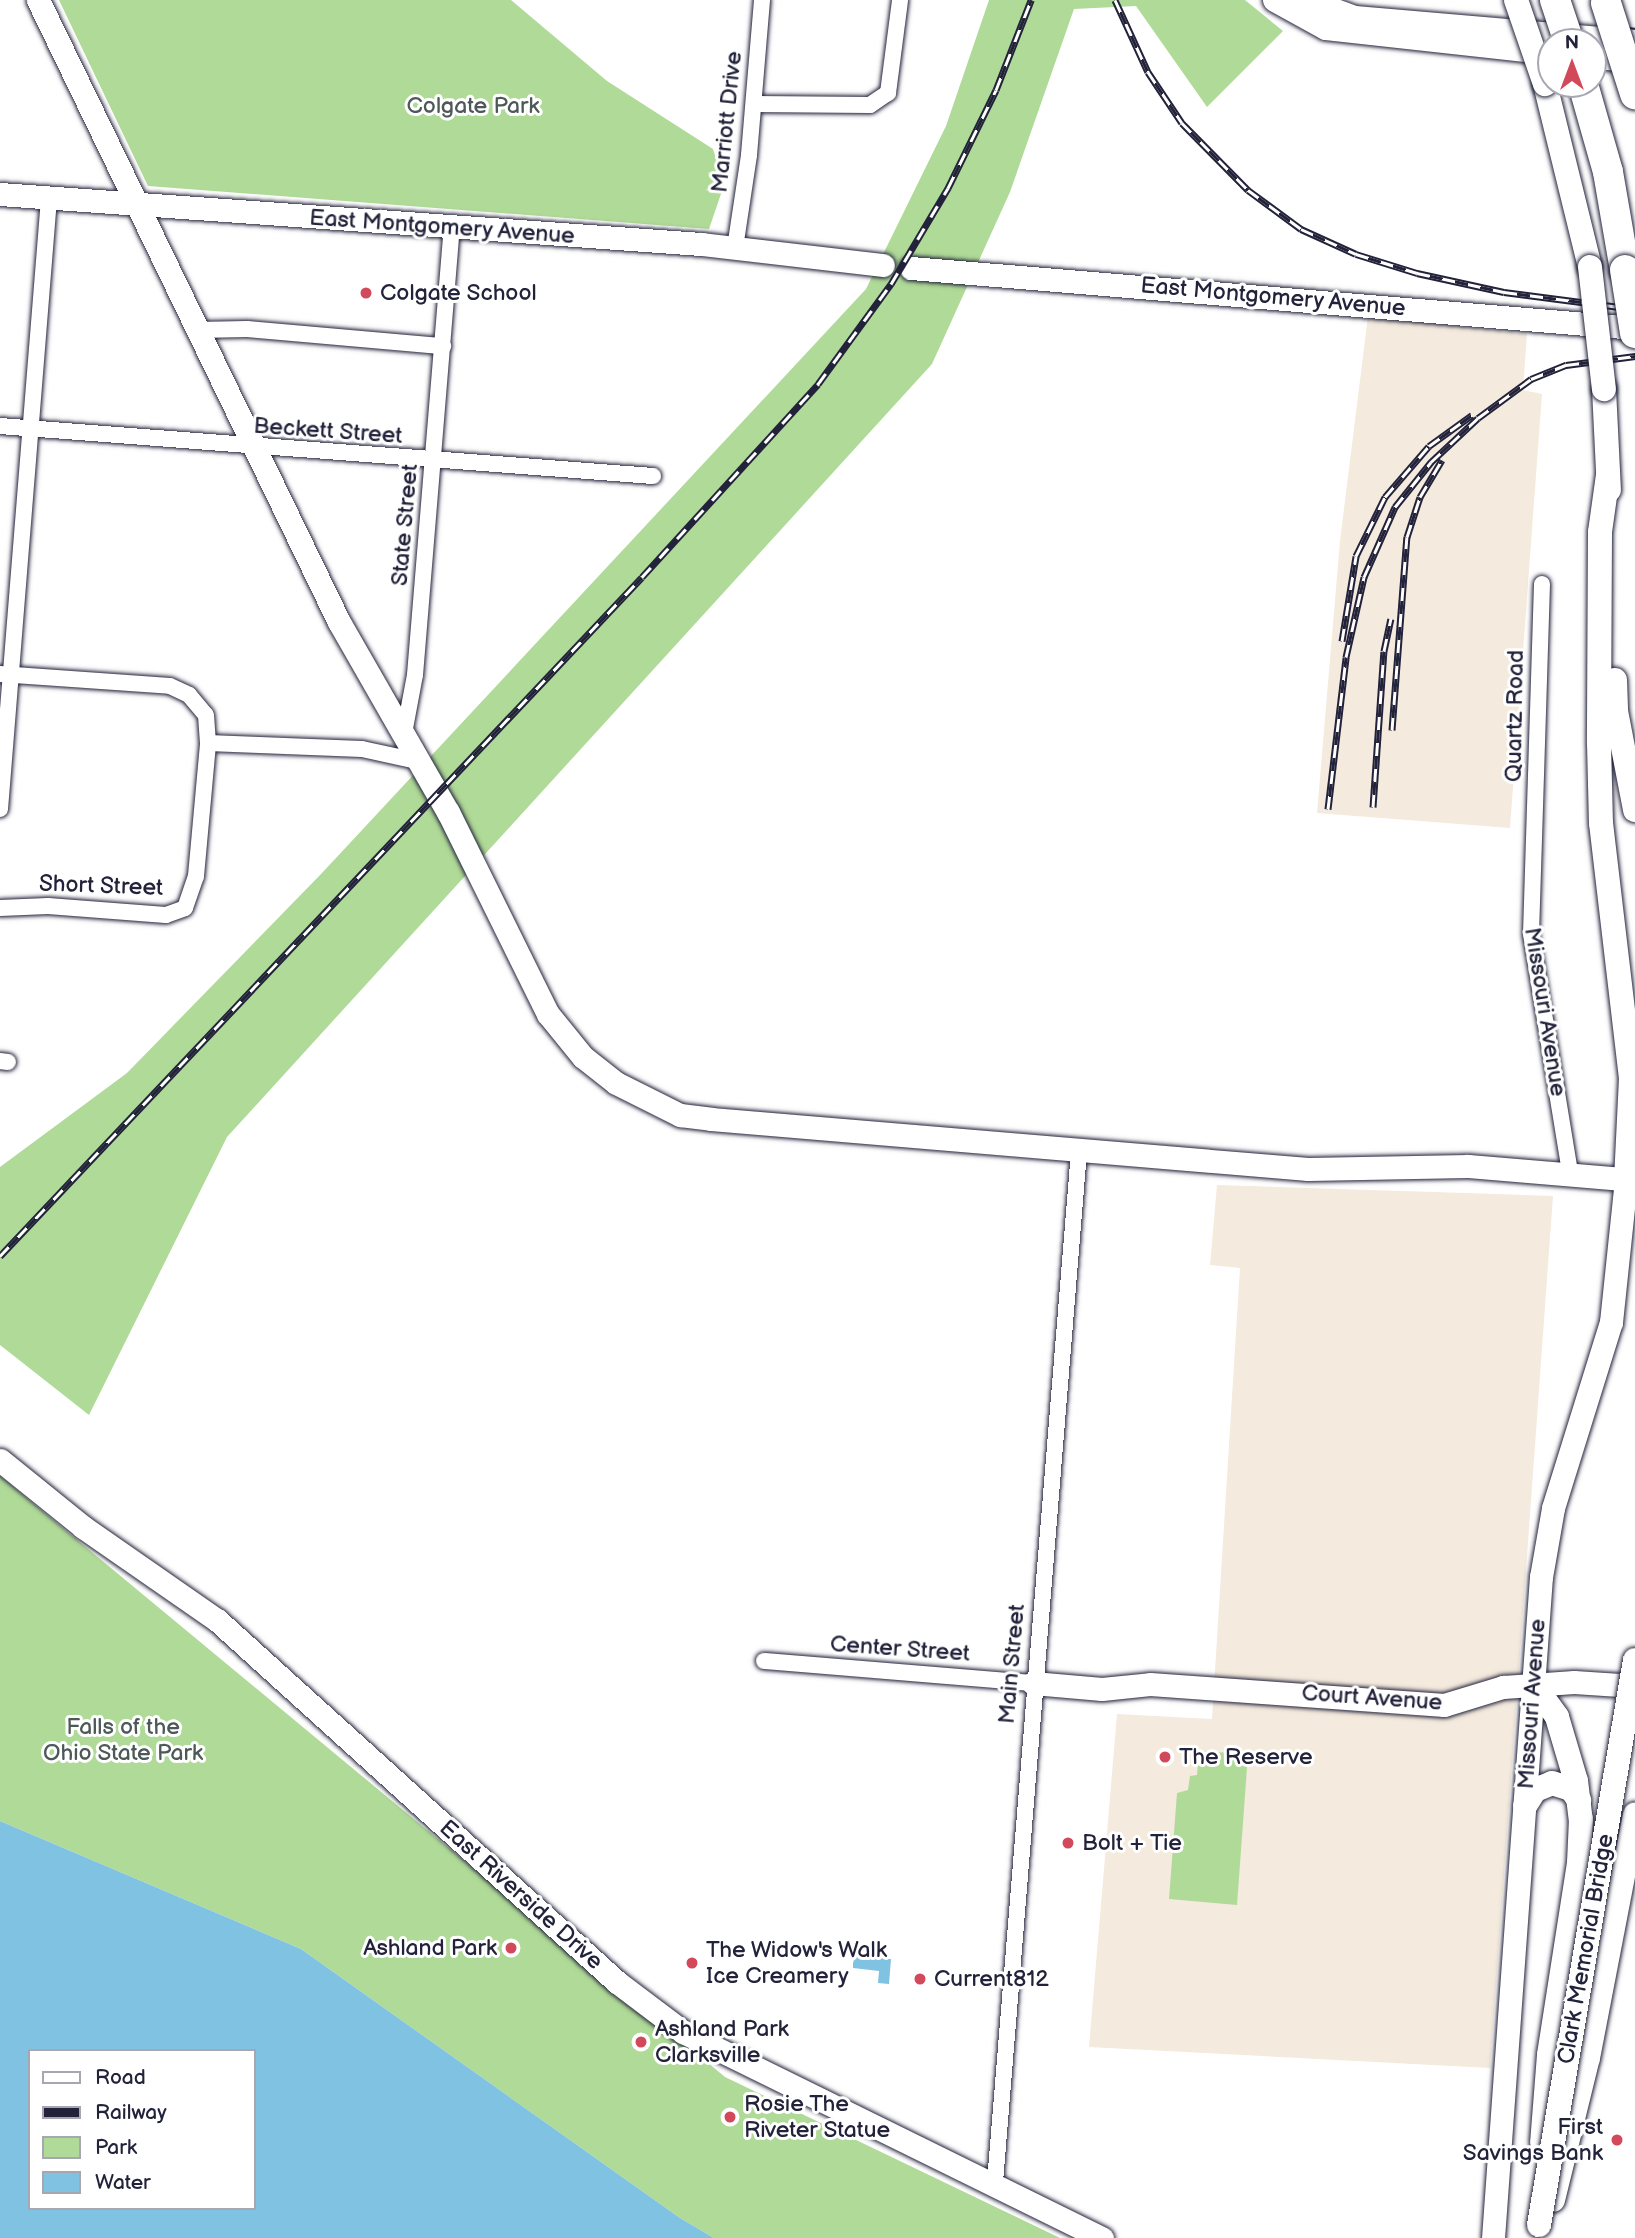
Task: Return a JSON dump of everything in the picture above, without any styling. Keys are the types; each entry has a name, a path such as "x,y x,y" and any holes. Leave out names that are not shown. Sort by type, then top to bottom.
{"highway":[{"path":"1555,0 1564,28"},
{"path":"1621,4 1635,95"},
{"path":"1587,98 1608,172 1635,330"}],"main road":[{"path":"1275,0 1326,28 1537,51"},
{"path":"1306,0 1355,18 1635,42"},
{"path":"1516,0 1545,84 1590,267 1604,389 1616,711 1635,810"},
{"path":"1607,58 1635,60"},
{"path":"1608,475 1600,531 1601,823 1631,1078 1631,1180"},
{"name":"Clark Memorial Bridge","path":"1538,2232 1635,1660"},
{"path":"1534,1685 1557,1717 1579,1800 1579,1863 1549,2055 1538,2177 1538,2232"},
{"path":"1525,1806 1535,1790 1552,1783 1571,1789 1579,1800"},
{"path":"1538,2232 1554,2197 1585,2070 1635,1815"}],"street":[{"path":"38,0 139,205 253,448 403,740 447,812 548,1014 583,1057 616,1083 680,1115 1308,1169 1468,1166 1631,1180"},
{"name":"Marriott Drive","path":"734,248 754,104 762,0"},
{"path":"754,104 870,105 888,93 900,0"},
{"path":"88,201 107,187 110,148"},
{"name":"East Montgomery Avenue","path":"0,194 734,248 883,265"},
{"path":"0,809 4,674 30,428 50,198"},
{"name":"State Street","path":"403,740 415,675 452,229"},
{"name":"East Montgomery Avenue","path":"911,268 1635,330"},
{"path":"197,330 247,329 443,346"},
{"name":"Beckett Street","path":"0,426 433,462 653,476"},
{"name":"Quartz Road","path":"1535,849 1542,584"},
{"path":"4,674 170,686 189,695 206,715 208,743 362,749 416,761"},
{"name":"Short Street","path":"0,908 48,906 166,915 185,908 192,894 208,743"},
{"name":"Missouri Avenue","path":"1535,849 1531,934 1570,1173"},
{"name":"Main Street","path":"995,2182 1033,1683 1079,1151"},
{"name":"Missouri Avenue","path":"1493,2238 1541,1577 1553,1508 1611,1322 1631,1180"},
{"name":"East Riverside Drive","path":"0,1460 83,1527 217,1620 649,2007 720,2050 995,2182 1102,2238"},
{"name":"Center Street","path":"764,1661 1033,1683"},
{"name":"Court Avenue","path":"1033,1683 1102,1689 1150,1684 1444,1705 1494,1688 1574,1682 1635,1686"}],"shaded area":[{"path":"1368,316 1527,334 1523,390 1542,394 1510,828 1317,813 1340,541"},
{"path":"1217,1185 1553,1196 1490,2068 1089,2047 1117,1714 1212,1719 1240,1268 1210,1265"}],"green space":[{"name":"Colgate Park","path":"59,0 511,0 607,81 713,149 724,185 709,229 148,186"},
{"path":"989,0 1245,0 1283,31 1207,107 1136,6 1074,9 1010,192 932,364 227,1137 89,1415 0,1345 0,1167 127,1073 322,873 866,289 946,126"},
{"name":"Falls of the Ohio State Park","path":"0,1476 725,2077 1060,2238 714,2238 680,2218 301,1949 0,1821"},
{"path":"1199,1751 1248,1754 1237,1905 1169,1899 1177,1793 1188,1790 1190,1776 1197,1775"}],"water":[{"path":"0,1821 301,1949 680,2218 714,2238 0,2238"},
{"path":"853,1956 891,1959 889,1984 878,1983 879,1971 853,1968"}],"railway":[{"path":"0,1256 642,577 818,384 891,284 948,188 996,90 1031,0"},
{"path":"1115,0 1148,72 1182,123 1248,190 1301,229 1356,254 1417,273 1504,292 1635,309"},
{"path":"1328,809 1346,657 1364,577 1395,507 1431,462 1478,418 1531,379 1566,365 1635,356"},
{"path":"1342,641 1356,556 1385,497 1429,446 1472,415"},
{"path":"1392,730 1407,537 1420,497 1442,460"},
{"path":"1373,807 1384,651 1391,619"}],"place":[{"name":"Colgate School","path":"366,293"},
{"name":"The Reserve","path":"1165,1757"},
{"name":"Bolt + Tie","path":"1068,1843"},
{"name":"Ashland Park","path":"511,1948"},
{"name":"The Widow's Walk Ice Creamery","path":"692,1963"},
{"name":"Current812","path":"920,1979"},
{"name":"Ashland Park Clarksville","path":"641,2042"},
{"name":"Rosie The Riveter Statue","path":"730,2117"},
{"name":"First Savings Bank","path":"1617,2140"}]}
